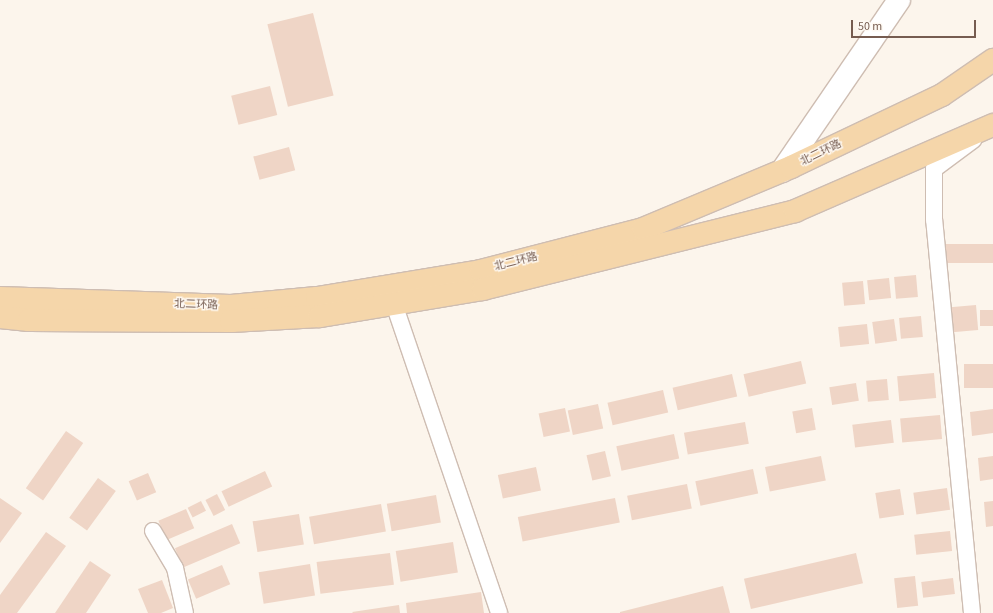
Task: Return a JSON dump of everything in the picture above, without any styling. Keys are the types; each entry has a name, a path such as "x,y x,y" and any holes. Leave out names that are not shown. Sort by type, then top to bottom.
{"main road":[{"name":"北二环路","path":"0,298 232,306 317,298 392,287 481,271 643,229 782,171 942,95 993,60"},
{"name":"北二环路","path":"0,317 29,320 231,322 320,316 483,289 795,211 993,126"}],"street":[{"path":"782,171 899,0"},
{"path":"972,613 934,220 934,169 993,126"},
{"path":"394,304 499,613"},
{"path":"153,531 175,568 185,613"}],"building":[{"path":"313,13 334,95 288,107 267,24"},
{"path":"270,86 277,115 238,125 231,96"},
{"path":"289,147 295,170 259,180 253,157"},
{"path":"944,244 993,244 993,263 944,263"},
{"path":"916,275 918,297 896,299 894,277"},
{"path":"889,278 891,298 869,300 867,280"},
{"path":"863,281 865,304 844,306 842,283"},
{"path":"976,305 978,330 952,332 950,307"},
{"path":"980,310 993,310 993,326 980,326"},
{"path":"921,316 923,337 901,339 899,318"},
{"path":"894,319 897,341 875,344 872,322"},
{"path":"867,324 869,344 840,347 838,327"},
{"path":"801,361 806,383 749,397 744,374"},
{"path":"964,364 993,364 993,388 964,388"},
{"path":"934,373 936,398 899,401 897,376"},
{"path":"732,374 737,396 678,410 673,388"},
{"path":"887,379 889,400 868,402 866,381"},
{"path":"856,383 859,401 832,405 829,387"},
{"path":"663,390 668,412 613,425 607,403"},
{"path":"598,404 603,428 573,435 568,410"},
{"path":"565,408 570,431 544,437 539,414"},
{"path":"812,408 816,430 796,433 792,411"},
{"path":"993,409 993,433 972,436 970,412"},
{"path":"940,415 942,439 902,442 900,418"},
{"path":"891,420 894,443 855,448 852,425"},
{"path":"745,422 749,444 688,454 684,433"},
{"path":"66,431 83,443 43,500 26,488"},
{"path":"674,434 679,458 621,471 616,446"},
{"path":"605,451 611,476 592,481 586,455"},
{"path":"821,456 826,481 770,491 765,467"},
{"path":"993,456 993,479 980,481 978,458"},
{"path":"536,467 541,490 503,499 498,475"},
{"path":"753,469 758,493 700,506 695,481"},
{"path":"265,471 272,486 229,507 221,491"},
{"path":"148,473 156,492 137,501 129,481"},
{"path":"98,478 116,491 87,531 69,518"},
{"path":"687,484 692,509 632,520 627,496"},
{"path":"947,488 950,510 916,515 913,493"},
{"path":"900,489 904,515 879,519 875,493"},
{"path":"217,494 225,510 214,516 205,500"},
{"path":"436,495 441,523 392,531 387,504"},
{"path":"0,498 22,513 0,543"},
{"path":"615,498 620,523 523,541 518,517"},
{"path":"201,501 206,511 193,518 188,508"},
{"path":"993,501 993,526 986,527 984,502"},
{"path":"381,504 386,532 314,544 309,517"},
{"path":"186,509 194,528 167,540 158,521"},
{"path":"299,514 304,545 257,552 253,521"},
{"path":"232,524 240,543 183,568 175,548"},
{"path":"950,531 952,551 916,555 914,535"},
{"path":"46,532 66,546 17,613 0,613 0,595"},
{"path":"453,542 458,573 401,582 396,551"},
{"path":"390,553 394,585 320,594 317,562"},
{"path":"856,553 863,583 751,609 744,579"},
{"path":"90,561 111,575 86,613 55,613"},
{"path":"310,564 315,596 264,604 259,572"},
{"path":"222,565 230,584 196,599 188,579"},
{"path":"915,576 918,606 897,608 894,578"},
{"path":"953,578 955,594 923,598 921,582"},
{"path":"162,580 173,608 161,613 148,613 138,589"},
{"path":"723,586 730,613 620,613 620,612"},
{"path":"481,592 484,613 407,613 406,603"},
{"path":"399,605 400,613 352,612"}]}
